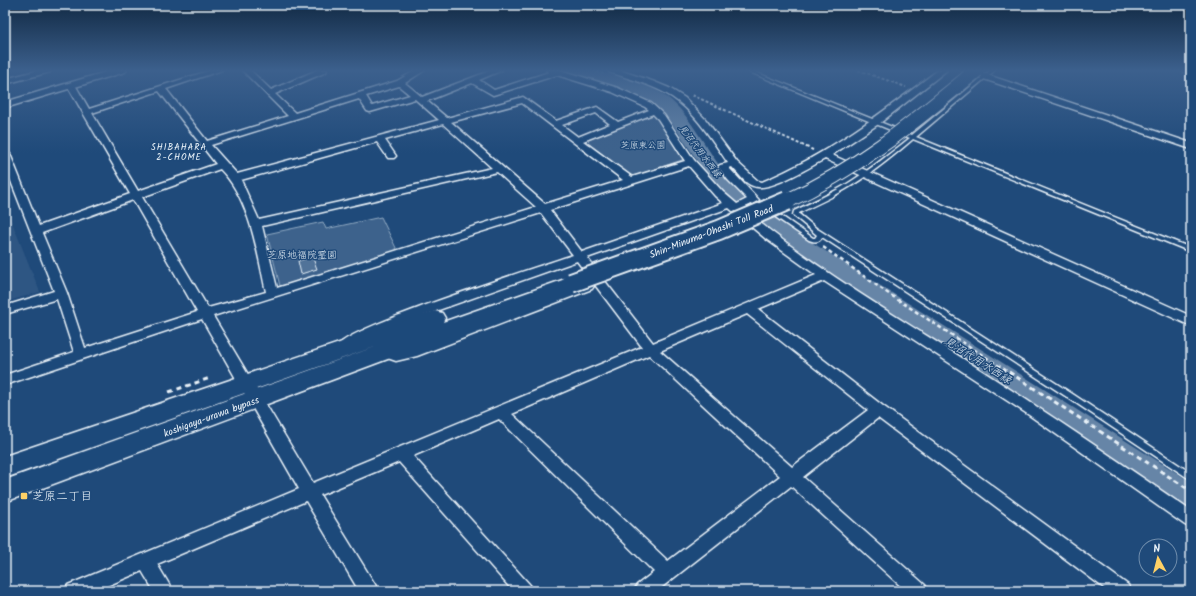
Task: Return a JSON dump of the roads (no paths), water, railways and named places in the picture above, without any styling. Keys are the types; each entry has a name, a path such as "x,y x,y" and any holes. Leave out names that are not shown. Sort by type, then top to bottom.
{"highway":[{"name":"Shin-Minuma-Ohashi Toll Road","path":"567,278 728,214 815,174 873,137 923,98"},
{"name":"Shin-Minuma-Ohashi Toll Road","path":"413,332 567,278 729,225 802,194 856,163 885,144 947,98"},
{"name":"koshigaya-urawa bypass","path":"5,491 251,391 336,351 413,332"},
{"name":"koshigaya-urawa bypass","path":"5,467 251,391 351,365 383,351 413,332"}],"street":[{"path":"5,105 29,98"},
{"path":"79,98 361,580 370,591"},
{"path":"87,112 131,98"},
{"path":"170,98 222,165 235,178 256,224 272,294"},
{"path":"275,98 293,116"},
{"path":"206,144 352,98"},
{"path":"363,98 370,109 419,98 446,121 543,208 650,349 919,591"},
{"path":"633,98 648,104 661,117 691,162 719,194 752,223 825,276 1034,411 1191,520"},
{"path":"678,98 691,108 734,164 755,184 760,185 775,180 824,155 875,122 906,98"},
{"path":"1052,98 1191,146"},
{"path":"235,178 523,100 631,181"},
{"path":"555,124 597,110 617,125"},
{"path":"577,140 654,110"},
{"path":"380,139 391,156"},
{"path":"824,155 1191,321"},
{"path":"6,161 61,293 81,355"},
{"path":"5,380 204,314 691,162"},
{"path":"336,351 360,336 395,321 579,257 754,200 731,178 723,167 734,164"},
{"path":"36,231 222,165"},
{"path":"256,224 499,169"},
{"path":"383,351 396,356 412,352 752,223"},
{"path":"74,591 825,276"},
{"path":"5,310 61,293"},
{"path":"748,308 878,410 1122,591"},
{"path":"643,591 878,410"},
{"path":"500,412 667,572"},
{"path":"401,453 524,591"},
{"path":"146,561 164,591"}],"lane":[{"path":"815,98 1191,250"},
{"path":"955,98 914,137 866,173 843,188 796,212 796,215 817,231 1191,477"},
{"path":"752,223 772,212 811,239 816,240 819,238 820,235 817,231"}],"waterway":[{"name":"見沼代用水西縁","path":"655,98 665,104 677,117 716,174 740,198"},
{"name":"見沼代用水西縁","path":"765,220 789,238 1191,500"}],"place":[{"name":"芝原二丁目","path":"24,496"}],"district":[{"name":"SHIBAHARA 2-CHOME","path":"179,152"}],"park label":[{"name":"芝原東公園","path":"643,145"},
{"name":"芝原地福院霊園","path":"302,254"}]}
